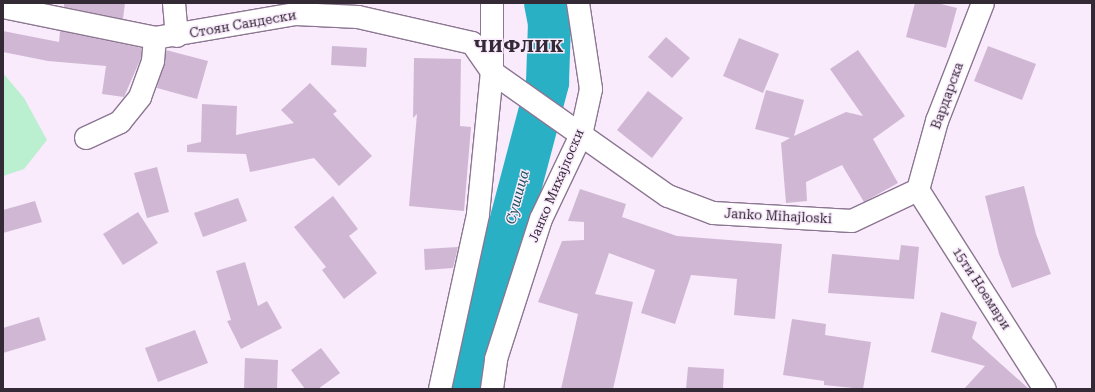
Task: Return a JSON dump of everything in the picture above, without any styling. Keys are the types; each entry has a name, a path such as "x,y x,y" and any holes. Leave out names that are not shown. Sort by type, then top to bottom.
{"street":[{"path":"174,3 177,36"},
{"path":"440,389 478,214 492,72 492,3"},
{"name":"Јанко Михајлоски","path":"492,389 496,358 541,219 581,135 591,89 578,3"},
{"name":"Вардарска","path":"918,190 937,121 983,3"},
{"name":"Стоян Сандески","path":"3,6 155,38 177,36 296,14 358,18 472,42 492,72"},
{"path":"86,138 120,122 140,97 153,61 155,38"},
{"name":"Janko Mihajloski","path":"492,72 668,196 713,212 852,221 918,190"},
{"name":"15ти Ноември","path":"918,190 1045,389"}],"green space":[{"path":"3,73 24,98 47,140 24,169 3,176"}],"building":[{"path":"64,3 125,3 123,19 64,7"},
{"path":"915,3 937,3 957,8 946,48 906,37"},
{"path":"3,31 59,42 60,31 142,48 141,58 124,97 102,94 106,66 48,61 3,52"},
{"path":"666,37 690,58 672,78 648,57"},
{"path":"739,38 779,54 763,93 723,76"},
{"path":"332,46 367,48 366,67 331,65"},
{"path":"988,46 1036,64 1022,100 974,81"},
{"path":"166,50 208,61 197,99 157,88"},
{"path":"858,50 905,116 873,139 898,183 864,202 842,165 806,182 807,201 786,203 781,143 790,138 755,129 766,90 804,100 794,136 846,112 863,116 830,69"},
{"path":"414,58 461,59 460,126 471,127 464,211 409,206 417,114 413,118"},
{"path":"310,83 337,111 333,114 372,156 339,186 314,158 250,172 246,154 187,152 187,145 201,142 202,104 237,106 236,135 294,123 281,110"},
{"path":"648,91 683,118 652,158 617,130"},
{"path":"157,167 169,212 147,218 134,173"},
{"path":"1024,186 1036,234 1051,274 1012,288 999,254 985,196"},
{"path":"580,189 626,204 622,217 677,236 782,244 775,319 734,315 737,279 691,275 675,324 641,313 655,270 609,253 595,294 633,302 613,389 561,389 578,314 538,302 562,241 584,240 584,222 568,221"},
{"path":"333,196 358,229 349,236 377,273 344,299 322,270 326,267 294,227"},
{"path":"238,198 247,221 203,237 194,213"},
{"path":"35,201 42,222 3,233 3,210"},
{"path":"138,212 158,243 123,265 103,234"},
{"path":"901,245 919,247 914,299 828,293 832,254 899,260"},
{"path":"458,247 453,268 425,270 424,249"},
{"path":"245,262 258,306 267,301 282,328 241,349 227,321 231,320 216,271"},
{"path":"941,312 977,322 972,338 1029,389 964,389 985,366 931,352"},
{"path":"39,317 46,340 3,353 3,328"},
{"path":"792,319 826,324 825,335 871,342 863,389 824,385 824,381 783,375"},
{"path":"195,330 208,363 158,382 145,348"},
{"path":"321,348 340,373 318,389 305,389 291,370"},
{"path":"245,358 278,360 277,389 244,389"},
{"path":"688,367 724,369 723,389 686,389"}],"waterway":[{"name":"Сушица","path":"466,389 547,82 549,23 545,3"}],"district":[{"name":"ЧИФЛИК","path":"519,47"}]}
